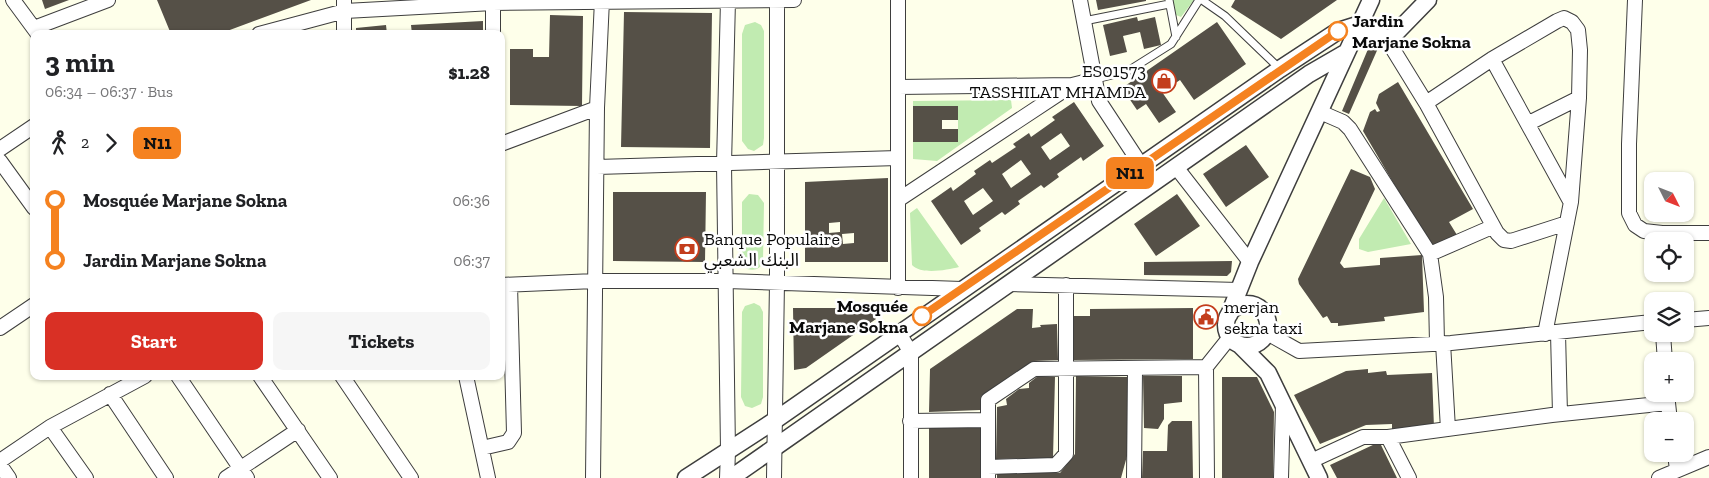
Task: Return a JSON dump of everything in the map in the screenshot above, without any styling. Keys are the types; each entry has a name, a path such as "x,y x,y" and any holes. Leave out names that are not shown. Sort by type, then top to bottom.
{"street":[{"path":"13,0 35,30"},
{"path":"38,30 108,0"},
{"path":"727,478 724,164 728,0"},
{"path":"774,478 778,161 777,0"},
{"path":"272,30 344,6 493,1 794,0"},
{"path":"898,0 898,288"},
{"path":"1080,0 1099,101 1141,165"},
{"path":"1319,478 1268,374 1226,330 1228,315 1249,265 1371,0"},
{"path":"1386,38 1397,34 1428,0"},
{"path":"1635,0 1629,144 1629,213 1635,225 1644,231 1709,233"},
{"path":"493,1 493,30"},
{"path":"593,478 597,108 602,1"},
{"path":"344,6 344,30"},
{"path":"1426,103 1492,59 1564,18 1572,22 1578,30 1580,50 1579,98 1570,202 1552,333 1560,414"},
{"path":"686,478 774,421 899,332 1280,69 1338,31 1360,24 1386,38 1426,103 1492,227 1504,240 1511,241 1567,224"},
{"path":"731,478 1308,74 1347,52"},
{"path":"1492,59 1529,123 1570,202"},
{"path":"898,86 1072,85 1096,79"},
{"path":"898,200 1072,85"},
{"path":"1529,123 1579,98"},
{"path":"505,142 597,108"},
{"path":"1320,112 1343,122 1350,129 1430,254 1436,297 1448,429"},
{"path":"0,149 30,129"},
{"path":"597,166 898,158"},
{"path":"0,161 30,202"},
{"path":"1176,167 1249,265 1251,289 1268,320 1268,374"},
{"path":"1430,254 1492,227"},
{"path":"482,448 508,442 514,433 505,285 726,281 962,289"},
{"path":"1010,284 1239,290"},
{"path":"1066,285 1066,368 1066,454 1056,465 988,472 988,400 1034,369 1066,368 1135,369 1206,367 1235,341"},
{"path":"1228,315 1233,309 1246,304 1260,308"},
{"path":"0,328 30,308"},
{"path":"1694,319 1709,318"},
{"path":"1267,334 1299,350 1440,343 1644,323"},
{"path":"899,332 911,353 910,478"},
{"path":"1235,341 1253,346 1259,343 1267,334"},
{"path":"1206,367 1207,478"},
{"path":"1134,478 1135,369"},
{"path":"0,461 50,427 137,380"},
{"path":"181,380 244,473"},
{"path":"263,380 330,478"},
{"path":"345,380 411,478"},
{"path":"467,380 487,478"},
{"path":"110,394 166,478"},
{"path":"1311,461 1364,437 1388,437 1644,402"},
{"path":"1281,478 1283,405"},
{"path":"910,420 987,420"},
{"path":"50,427 86,478"},
{"path":"226,478 244,473 298,430"},
{"path":"1388,437 1409,478"},
{"path":"1659,478 1709,457"},
{"path":"1676,462 1677,470"},
{"path":"0,465 9,478"}],"lane":[{"path":"1096,79 1128,71 1171,44 1201,0 1225,16 1280,69"},
{"path":"1084,21 1169,2 1176,37"}],"green space":[{"path":"1173,0 1194,0 1181,17 1176,15"},
{"path":"755,22 761,25 764,31 764,138 763,145 754,151 748,149 742,141 742,34 745,25"},
{"path":"1011,100 1012,108 937,161 913,159 913,142 958,142 958,107 913,106 913,101"},
{"path":"749,194 758,195 764,203 763,261 759,268 753,270 747,269 742,261 742,202"},
{"path":"1384,198 1411,244 1368,252 1359,249 1359,239"},
{"path":"917,208 959,267 928,271 921,270 912,265 910,213"},
{"path":"754,303 760,306 763,312 763,397 761,404 752,408 745,406 741,397 742,312 745,306"}],"building":[{"path":"42,0 69,0 45,9"},
{"path":"157,0 311,0 230,30 169,30"},
{"path":"1096,0 1146,0 1146,1 1098,10"},
{"path":"1235,0 1337,0 1281,39 1231,7"},
{"path":"624,12 712,13 710,148 621,147"},
{"path":"550,15 583,16 582,106 510,105 510,49 533,49 533,57 549,57"},
{"path":"1137,17 1138,21 1155,17 1161,45 1144,49 1140,32 1123,36 1127,52 1110,56 1103,25"},
{"path":"483,21 483,30 412,30 411,25"},
{"path":"1217,22 1246,64 1194,100 1180,80 1162,92 1176,112 1159,123 1146,104 1137,110 1122,88"},
{"path":"386,25 387,30 356,30 356,28"},
{"path":"1371,42 1379,46 1349,114 1342,111"},
{"path":"1398,82 1473,209 1449,222 1457,235 1432,249 1363,131 1370,112 1375,109 1377,112 1380,111 1376,103 1379,94"},
{"path":"1074,102 1104,146 1083,161 1081,157 1057,174 1059,177 1044,188 1041,185 1018,201 1020,204 1005,215 1002,212 979,228 981,231 961,245 931,201 951,187 953,191 976,174 974,171 990,160 992,163 1016,147 1013,144 1029,133 1031,137 1055,120 1052,117","holes":["1061,133 1070,146 1050,160 1041,147","1021,160 1031,174 1011,188 1002,174","983,188 993,201 973,215 964,201"]},
{"path":"913,106 958,106 958,120 942,120 942,129 958,129 958,142 913,142"},
{"path":"1246,145 1269,177 1226,207 1203,174"},
{"path":"1351,169 1370,177 1375,189 1340,263 1344,268 1380,265 1380,258 1422,255 1424,312 1384,317 1385,321 1338,326 1338,323 1331,323 1327,316 1323,318 1299,284 1298,279"},
{"path":"888,178 888,262 805,262 805,182","holes":["840,222 840,232 829,233 829,223","854,233 854,243 843,244 842,234"]},
{"path":"613,192 706,192 705,262 613,261"},
{"path":"1177,194 1200,226 1156,256 1134,224"},
{"path":"1232,261 1231,272 1227,276 1144,275 1144,262"},
{"path":"793,308 871,308 876,319 806,368 794,370"},
{"path":"1193,308 1193,359 1073,360 1074,316 1090,316 1090,309"},
{"path":"1017,309 1033,309 1032,328 1041,327 1040,325 1057,324 1058,360 1034,361 981,396 980,410 929,412 930,369"},
{"path":"1368,369 1368,373 1386,371 1387,375 1432,373 1434,428 1392,431 1392,424 1366,425 1320,444 1294,395 1346,371"},
{"path":"1038,376 1055,377 1053,458 996,459 997,407 1007,405 1006,399 1019,389 1029,388 1029,383"},
{"path":"1076,376 1127,377 1127,456 1121,478 997,478 997,473 1060,473 1075,454"},
{"path":"1143,376 1182,376 1182,402 1164,404 1164,419 1158,429 1144,428"},
{"path":"1222,377 1257,377 1274,412 1273,478 1222,478"},
{"path":"1172,421 1192,421 1193,478 1142,478 1143,451 1167,451 1168,425"},
{"path":"929,427 980,427 980,478 929,478"},
{"path":"1375,444 1381,445 1397,478 1337,478 1330,465"}],"bus line":[{"name":"N11","path":"922,316 1338,31"}],"place":[{"name":"Jardin Marjane Sokna","path":"1338,31"},
{"name":"ES01573 TASSHILAT MHAMDA","path":"1164,81"},
{"name":"Banque Populaire البنك الشعبي","path":"687,249"},
{"name":"Mosquée Marjane Sokna","path":"922,316"},
{"name":"merjan sekna taxi","path":"1206,317"}]}
